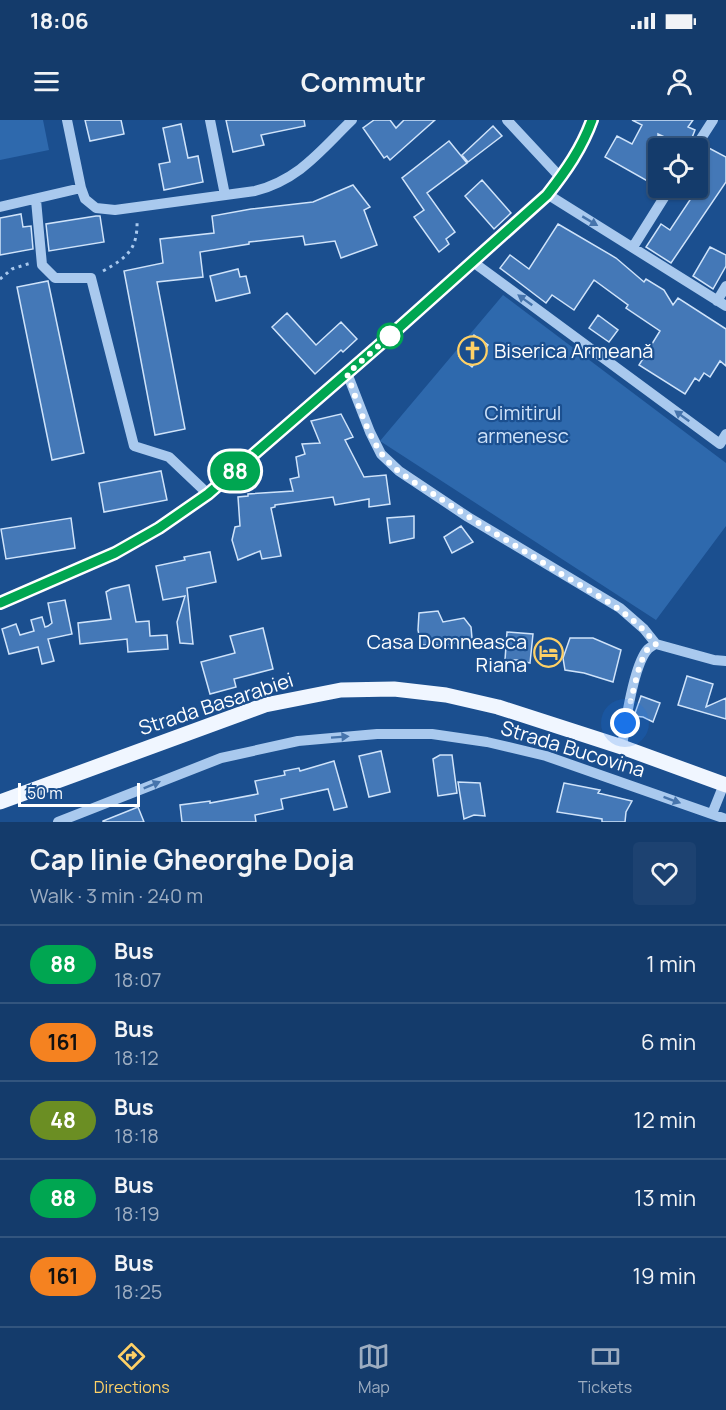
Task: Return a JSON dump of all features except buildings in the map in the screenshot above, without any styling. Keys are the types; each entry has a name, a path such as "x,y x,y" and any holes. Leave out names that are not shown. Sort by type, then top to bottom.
{"main road":[{"name":"Strada Basarabiei","path":"0,802 265,705 341,690 394,689 446,695 498,707 622,747 725,785"}],"street":[{"path":"67,120 85,199 96,208 115,210 276,186 301,171 352,120"},
{"path":"210,120 225,195"},
{"path":"507,120 561,178"},
{"path":"0,603 115,553 159,528 208,494 347,374 547,195 561,178 592,120"},
{"path":"701,138 713,120"},
{"path":"0,207 81,188"},
{"path":"547,195 722,303 726,286"},
{"path":"633,247 664,198"},
{"path":"36,200 42,265 55,278 91,278 134,446 169,457 208,494"},
{"path":"473,262 720,444 726,434"},
{"path":"347,374 381,454 399,471 468,517 620,608 644,629 656,644 726,662"},
{"path":"622,747 625,723 640,664 648,648 656,644"},
{"name":"Strada Bucovina","path":"58,822 221,758 298,741 377,734 432,734 487,742 546,756 726,819"},
{"path":"712,814 725,785"}],"path":[{"path":"91,278 117,264 131,250 137,237 136,207"},
{"path":"0,279 12,269 41,260"}],"green space":[{"path":"0,120 43,120 49,150 0,160"},
{"name":"Cimitirul armenesc","path":"503,295 726,463 726,526 656,620 380,441"}],"bus line":[{"name":"88","path":"0,603 115,553 159,528 208,494 547,195 577,153 592,120"}],"place":[{"name":"Biserica Armeană","path":"473,351"},
{"name":"Casa Domneasca Riana","path":"548,653"}],"route":[{"path":"390,336 392,334 347,374 381,454 399,471 433,494 620,608 644,629 656,644 648,648 640,664 625,723"}]}
